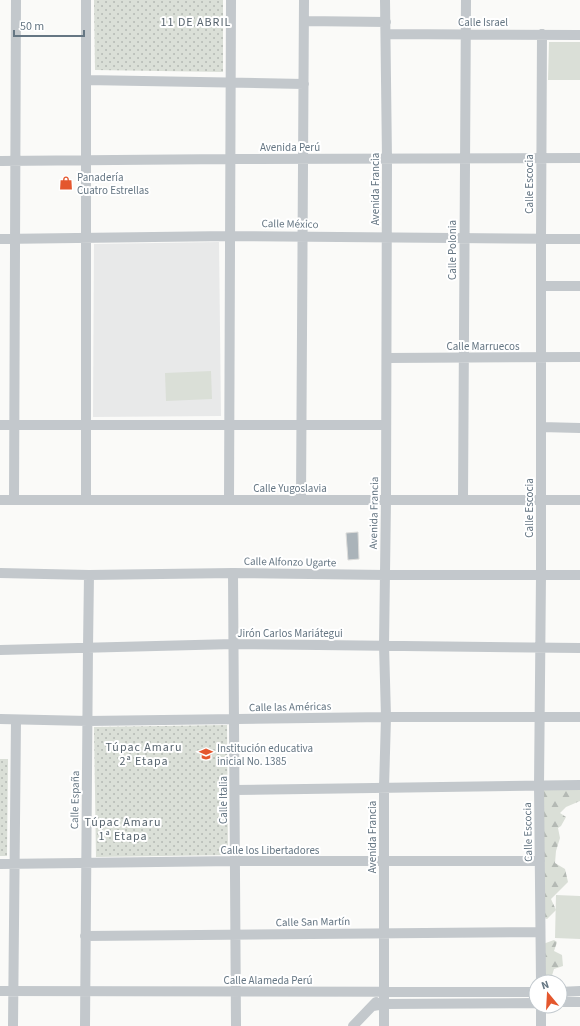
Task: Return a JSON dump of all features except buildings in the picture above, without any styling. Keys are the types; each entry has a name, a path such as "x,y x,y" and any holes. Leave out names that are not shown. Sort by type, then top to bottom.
{"street":[{"path":"14,500 16,0"},
{"path":"86,0 86,500"},
{"path":"229,500 231,0"},
{"path":"301,500 304,0"},
{"name":"Avenida Francia","path":"384,1026 384,788 386,718 384,645 387,358 385,0"},
{"name":"Calle Polonia","path":"463,500 466,0"},
{"path":"304,22 386,22"},
{"name":"Calle Israel","path":"386,34 580,34"},
{"name":"Calle Escocia","path":"541,974 539,785 542,34"},
{"path":"86,80 304,84"},
{"name":"Avenida Perú","path":"0,161 580,158"},
{"name":"Calle México","path":"0,239 303,236 580,239"},
{"path":"541,286 580,286"},
{"name":"Calle Marruecos","path":"387,358 580,357"},
{"path":"0,425 386,425"},
{"path":"541,427 580,428"},
{"name":"Calle Yugoslavia","path":"0,500 580,500"},
{"name":"Calle Alfonzo Ugarte","path":"0,573 90,575 234,573 580,575"},
{"name":"Calle Italia","path":"234,573 236,1026"},
{"name":"Calle España","path":"85,1026 88,647 90,575"},
{"name":"Jirón Carlos Mariátegui","path":"0,650 234,644 580,648"},
{"name":"Calle las Américas","path":"0,720 88,721 580,717"},
{"path":"13,1026 16,720"},
{"path":"235,790 580,785"},
{"name":"Calle los Libertadores","path":"0,864 235,861 540,861"},
{"name":"Calle San Martín","path":"85,936 540,932"},
{"name":"Calle Alameda Perú","path":"0,991 528,992"},
{"path":"568,992 580,991"},
{"path":"353,1026 373,1006 384,992"},
{"path":"568,1002 580,1002"},
{"path":"373,1006 384,1004 528,1003"},
{"path":"541,1014 541,1026"}],"shaded area":[{"path":"219,242 221,416 93,417 94,244"}],"green space":[{"path":"94,0 223,0 223,72 95,70"},
{"path":"549,42 580,42 580,80 548,80"},
{"path":"211,371 212,399 166,401 165,373"},
{"path":"227,725 228,855 96,857 94,727"},
{"path":"0,759 8,759 7,856 0,856"},
{"path":"539,785 580,785 580,801 566,807 560,813 566,817 561,826 558,828 560,838 556,851 555,863 565,869 568,882 551,899 556,910 547,919 542,917"},
{"path":"556,895 580,896 580,939 555,938"},
{"path":"554,940 557,942 554,951 562,955 563,966 554,969 552,974 541,974 543,944"}],"place":[{"name":"Panadería Cuatro Estrellas","path":"66,183"},
{"name":"Institución educativa inicial No. 1385","path":"206,754"}],"district":[{"name":"11 DE ABRIL","path":"196,22"},
{"name":"Túpac Amaru 2ª Etapa","path":"144,754"},
{"name":"Túpac Amaru 1ª Etapa","path":"123,829"}]}
